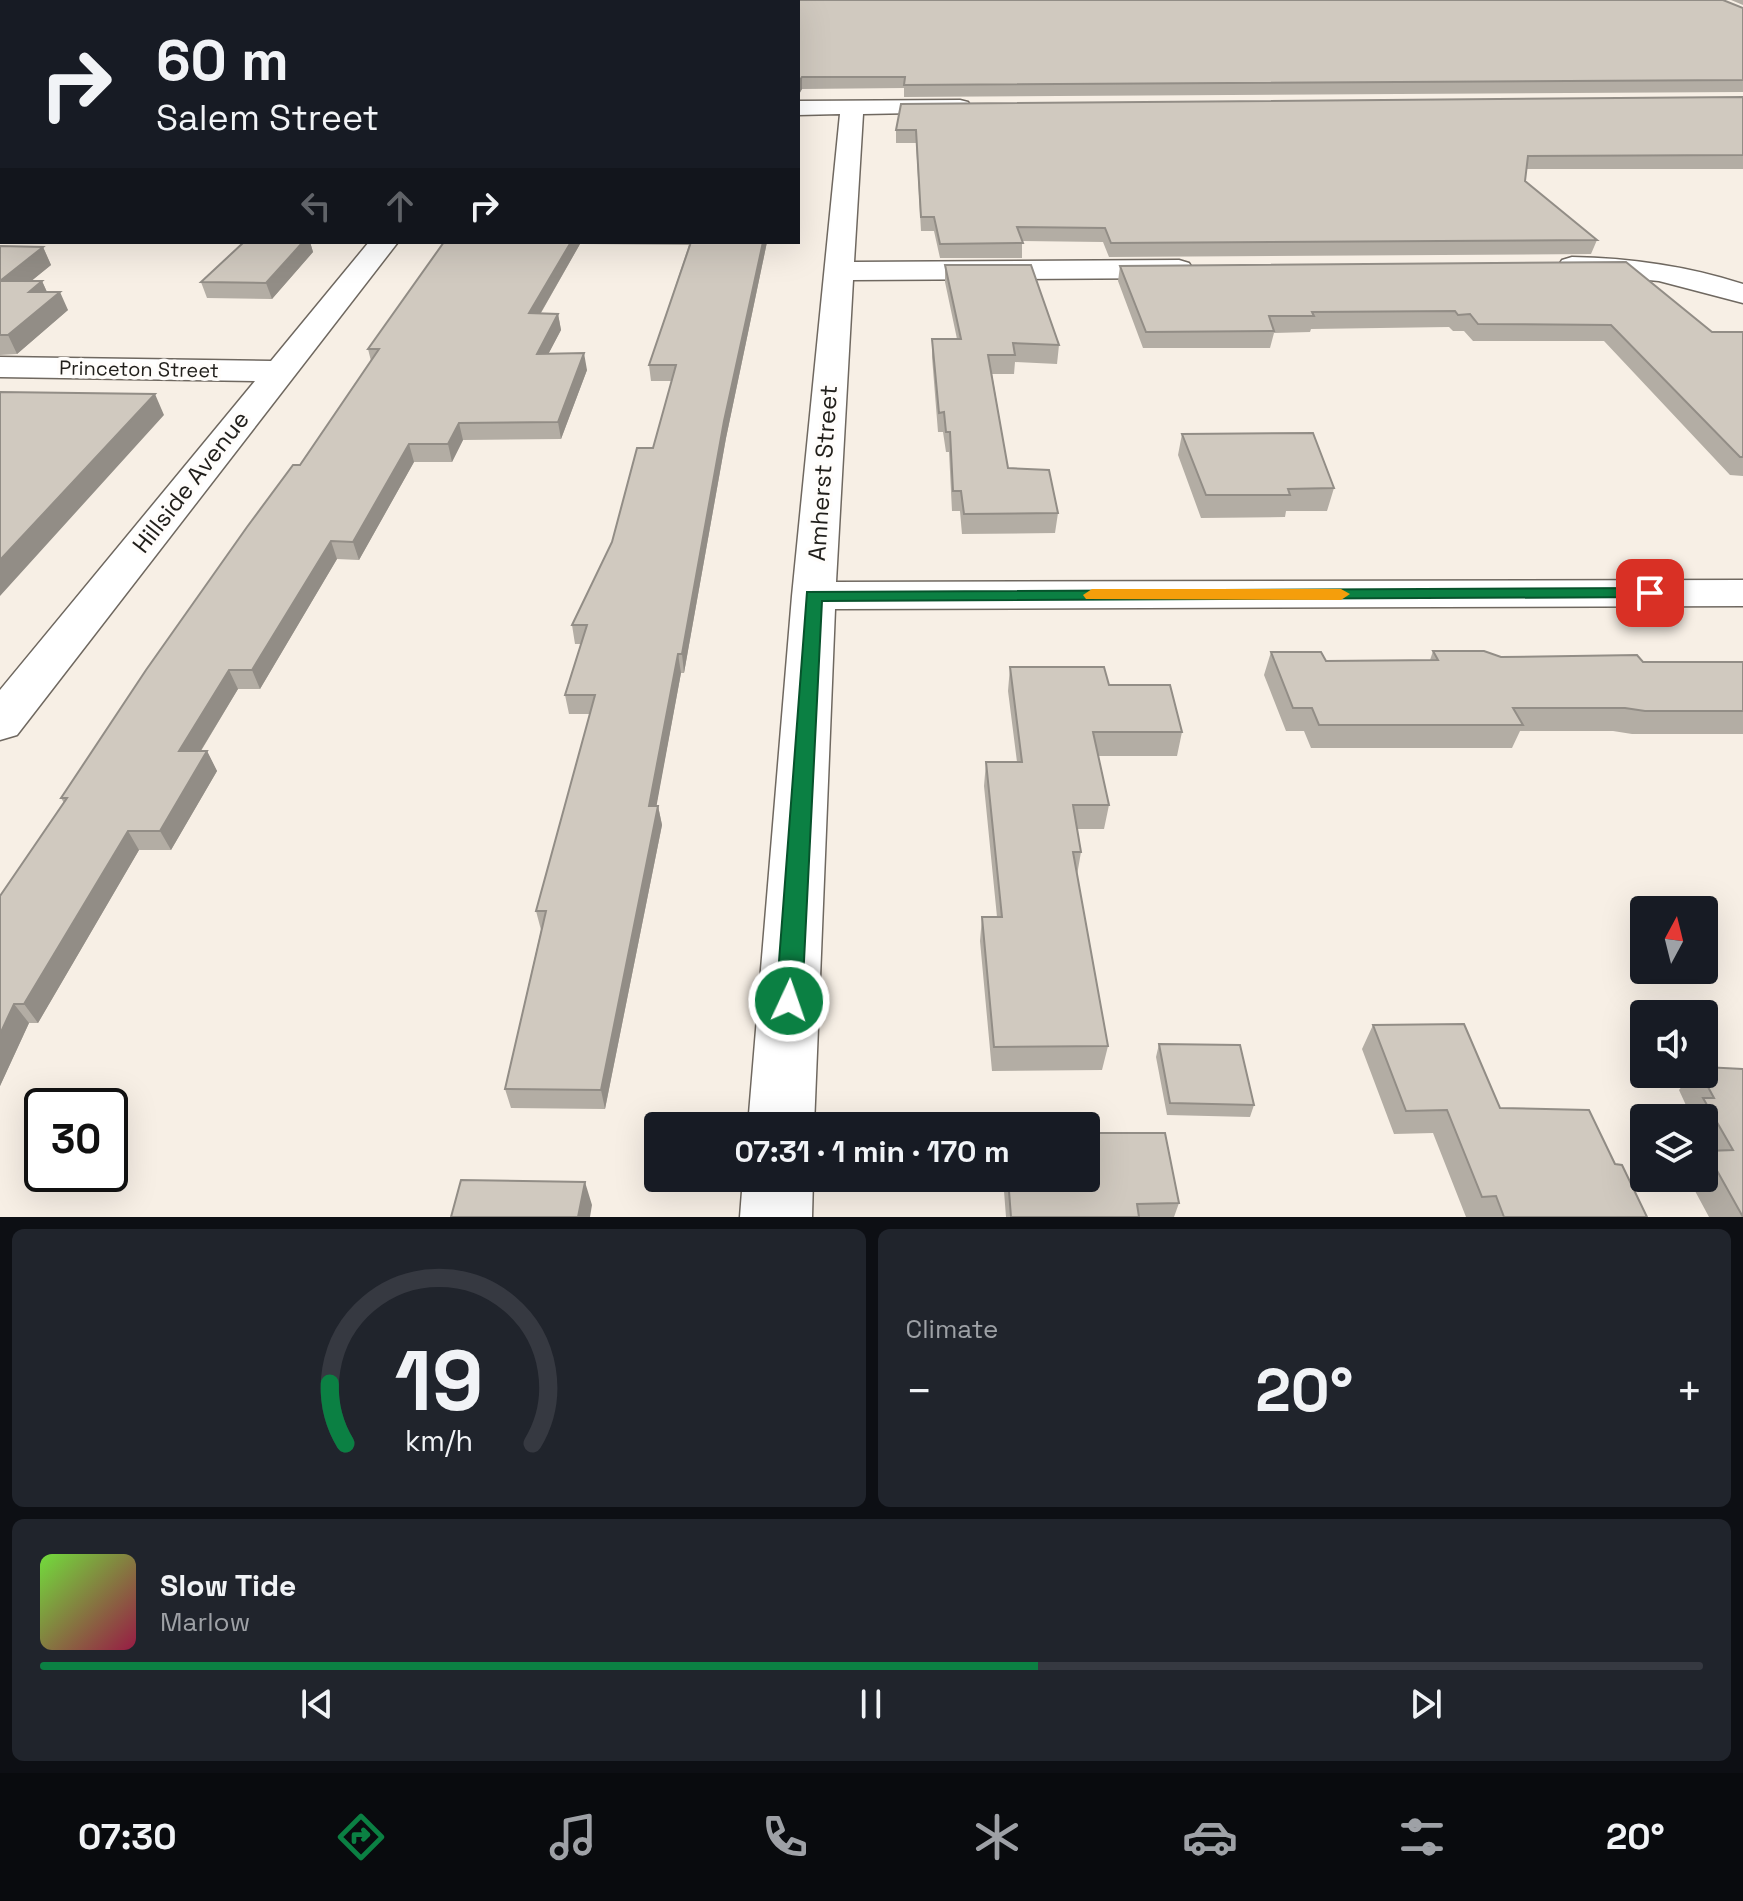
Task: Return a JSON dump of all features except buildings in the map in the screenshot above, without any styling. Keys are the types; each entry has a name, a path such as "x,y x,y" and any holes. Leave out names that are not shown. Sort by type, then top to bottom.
{"street":[{"path":"800,108 979,107"},
{"name":"Amherst Street","path":"782,1112 814,596 852,108"},
{"name":"Hillside Avenue","path":"0,723 382,244"},
{"path":"1547,267 1626,266 1695,277 1743,294"},
{"path":"838,271 1201,269"},
{"name":"Princeton Street","path":"0,367 278,371"},
{"path":"814,596 1743,593"},
{"path":"776,1217 777,1192"}],"slow traffic":[{"path":"1092,595 1341,594"}],"route":[{"path":"789,1001 814,596 1650,593"}]}
